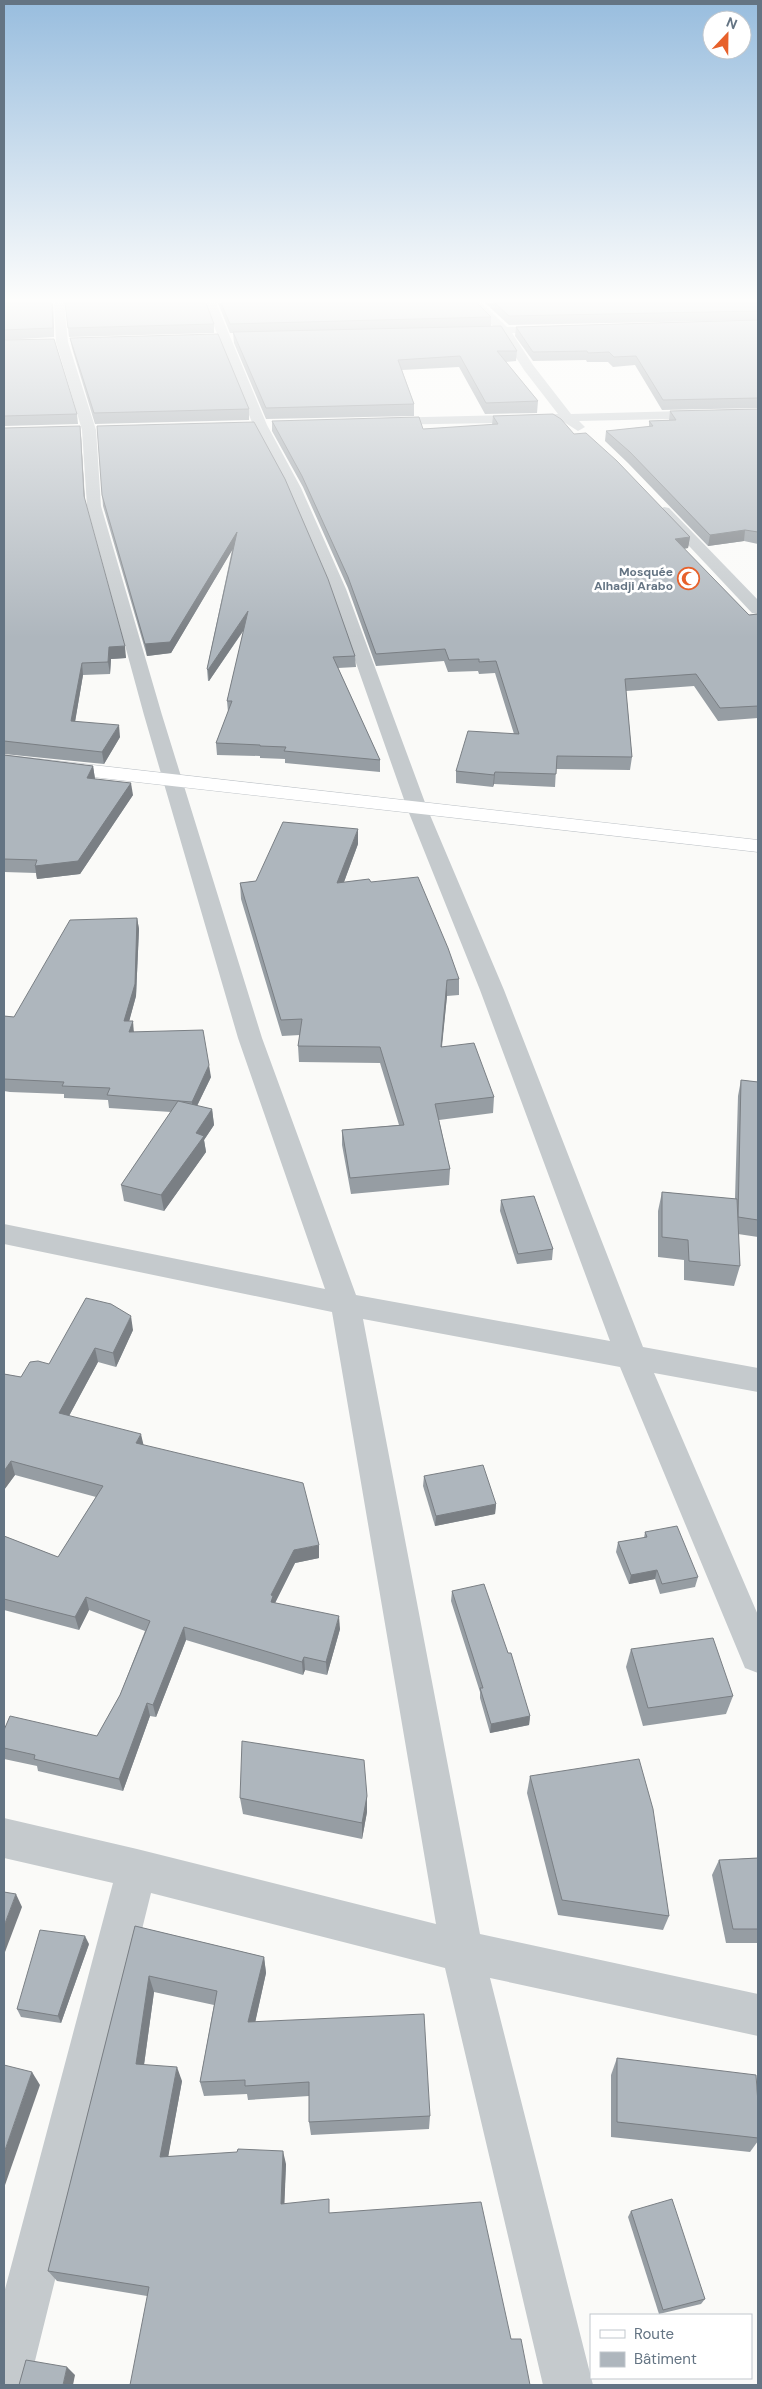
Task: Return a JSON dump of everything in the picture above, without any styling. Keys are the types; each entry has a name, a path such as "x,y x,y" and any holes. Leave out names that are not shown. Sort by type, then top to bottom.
{"street":[{"path":"84,414 89,430 94,506 173,780 250,1038 345,1304 462,1951 568,2385"},
{"path":"256,414 294,488 338,589 417,808 492,990 631,1356 758,1656"},
{"path":"565,414 588,436"},
{"path":"369,422 702,414"},
{"path":"656,502 758,608"},
{"path":"4,761 758,846"},
{"path":"4,1234 345,1304 758,1380"},
{"path":"4,1838 138,1869 462,1951 758,2015"},
{"path":"4,2385 138,1869"}],"building":[{"path":"4,414 59,414 4,416"},
{"path":"554,414 561,419 574,434 586,433 617,461 690,537 675,539 749,615 758,614 758,706 720,708 696,674 625,679 632,757 557,756 556,774 495,772 494,775 456,771 468,731 519,734 496,661 479,662 479,659 449,660 445,649 376,654 348,577 302,476 272,421 419,417 423,429 498,424 493,416"},
{"path":"672,414 758,414 758,532 745,530 710,535 630,452 606,431 653,426 649,421 676,420"},
{"path":"254,422 285,479 328,579 355,656 333,657 380,760 284,751 286,747 216,743 232,701 227,701 248,611 208,670 237,532 170,642 145,644 102,495 97,426"},
{"path":"80,426 84,496 125,646 109,647 108,662 82,663 71,721 119,725 102,752 4,741 4,428"},
{"path":"4,755 93,766 87,778 131,783 78,861 35,866 37,860 4,859"},
{"path":"283,822 358,829 337,883 369,879 371,882 418,877 459,979 447,980 441,1047 474,1043 494,1097 435,1104 450,1169 350,1178 342,1130 404,1125 380,1047 298,1046 302,1019 281,1020 240,883 256,881"},
{"path":"137,918 135,984 124,1021 133,1021 129,1032 203,1030 209,1065 192,1102 107,1095 110,1088 62,1086 64,1082 4,1079 4,1016 14,1017 70,920"},
{"path":"741,1080 758,1082 758,1220 738,1217"},
{"path":"178,1101 212,1109 196,1133 204,1136 161,1195 121,1185"},
{"path":"662,1192 737,1199 740,1266 689,1261 688,1240 662,1237"},
{"path":"534,1196 553,1249 518,1254 501,1200"},
{"path":"86,1298 111,1304 131,1316 113,1353 95,1348 59,1413 141,1434 136,1443 303,1483 319,1545 294,1550 271,1595 273,1596 271,1602 339,1616 326,1662 304,1657 302,1662 184,1627 153,1705 147,1703 119,1779 34,1759 35,1755 4,1748 4,1730 10,1716 97,1736 120,1695 150,1621 86,1597 75,1617 4,1599 4,1536 58,1557 103,1486 11,1461 4,1471 4,1374 21,1377 30,1362 38,1361 49,1364"},
{"path":"483,1465 496,1504 436,1516 424,1476"},
{"path":"677,1526 698,1577 662,1584 657,1570 631,1575 618,1542 647,1537 645,1532"},
{"path":"484,1584 508,1653 511,1653 530,1716 491,1724 480,1688 483,1688 452,1591"},
{"path":"713,1638 733,1696 648,1708 631,1649"},
{"path":"242,1741 364,1760 367,1796 362,1823 240,1798"},
{"path":"639,1759 653,1809 669,1916 562,1900 530,1776"},
{"path":"758,1858 758,1929 733,1929 719,1860"},
{"path":"4,1892 16,1894 4,1926"},
{"path":"135,1926 264,1957 248,2022 424,2014 430,2116 309,2122 309,2082 245,2086 245,2080 200,2082 217,1991 149,1976 136,2064 177,2067 160,2157 237,2152 238,2149 283,2151 281,2204 329,2199 329,2213 481,2202 511,2339 521,2339 530,2385 130,2385 149,2287 48,2271"},
{"path":"40,1930 85,1936 58,2016 17,2009"},
{"path":"617,2058 756,2075 758,2138 617,2122"},
{"path":"4,2065 32,2072 4,2153"},
{"path":"672,2199 705,2299 663,2310 631,2211"},
{"path":"26,2360 67,2367 63,2385 19,2385"}],"place":[{"name":"Mosquée Alhadji Arabo","path":"689,579"}]}
